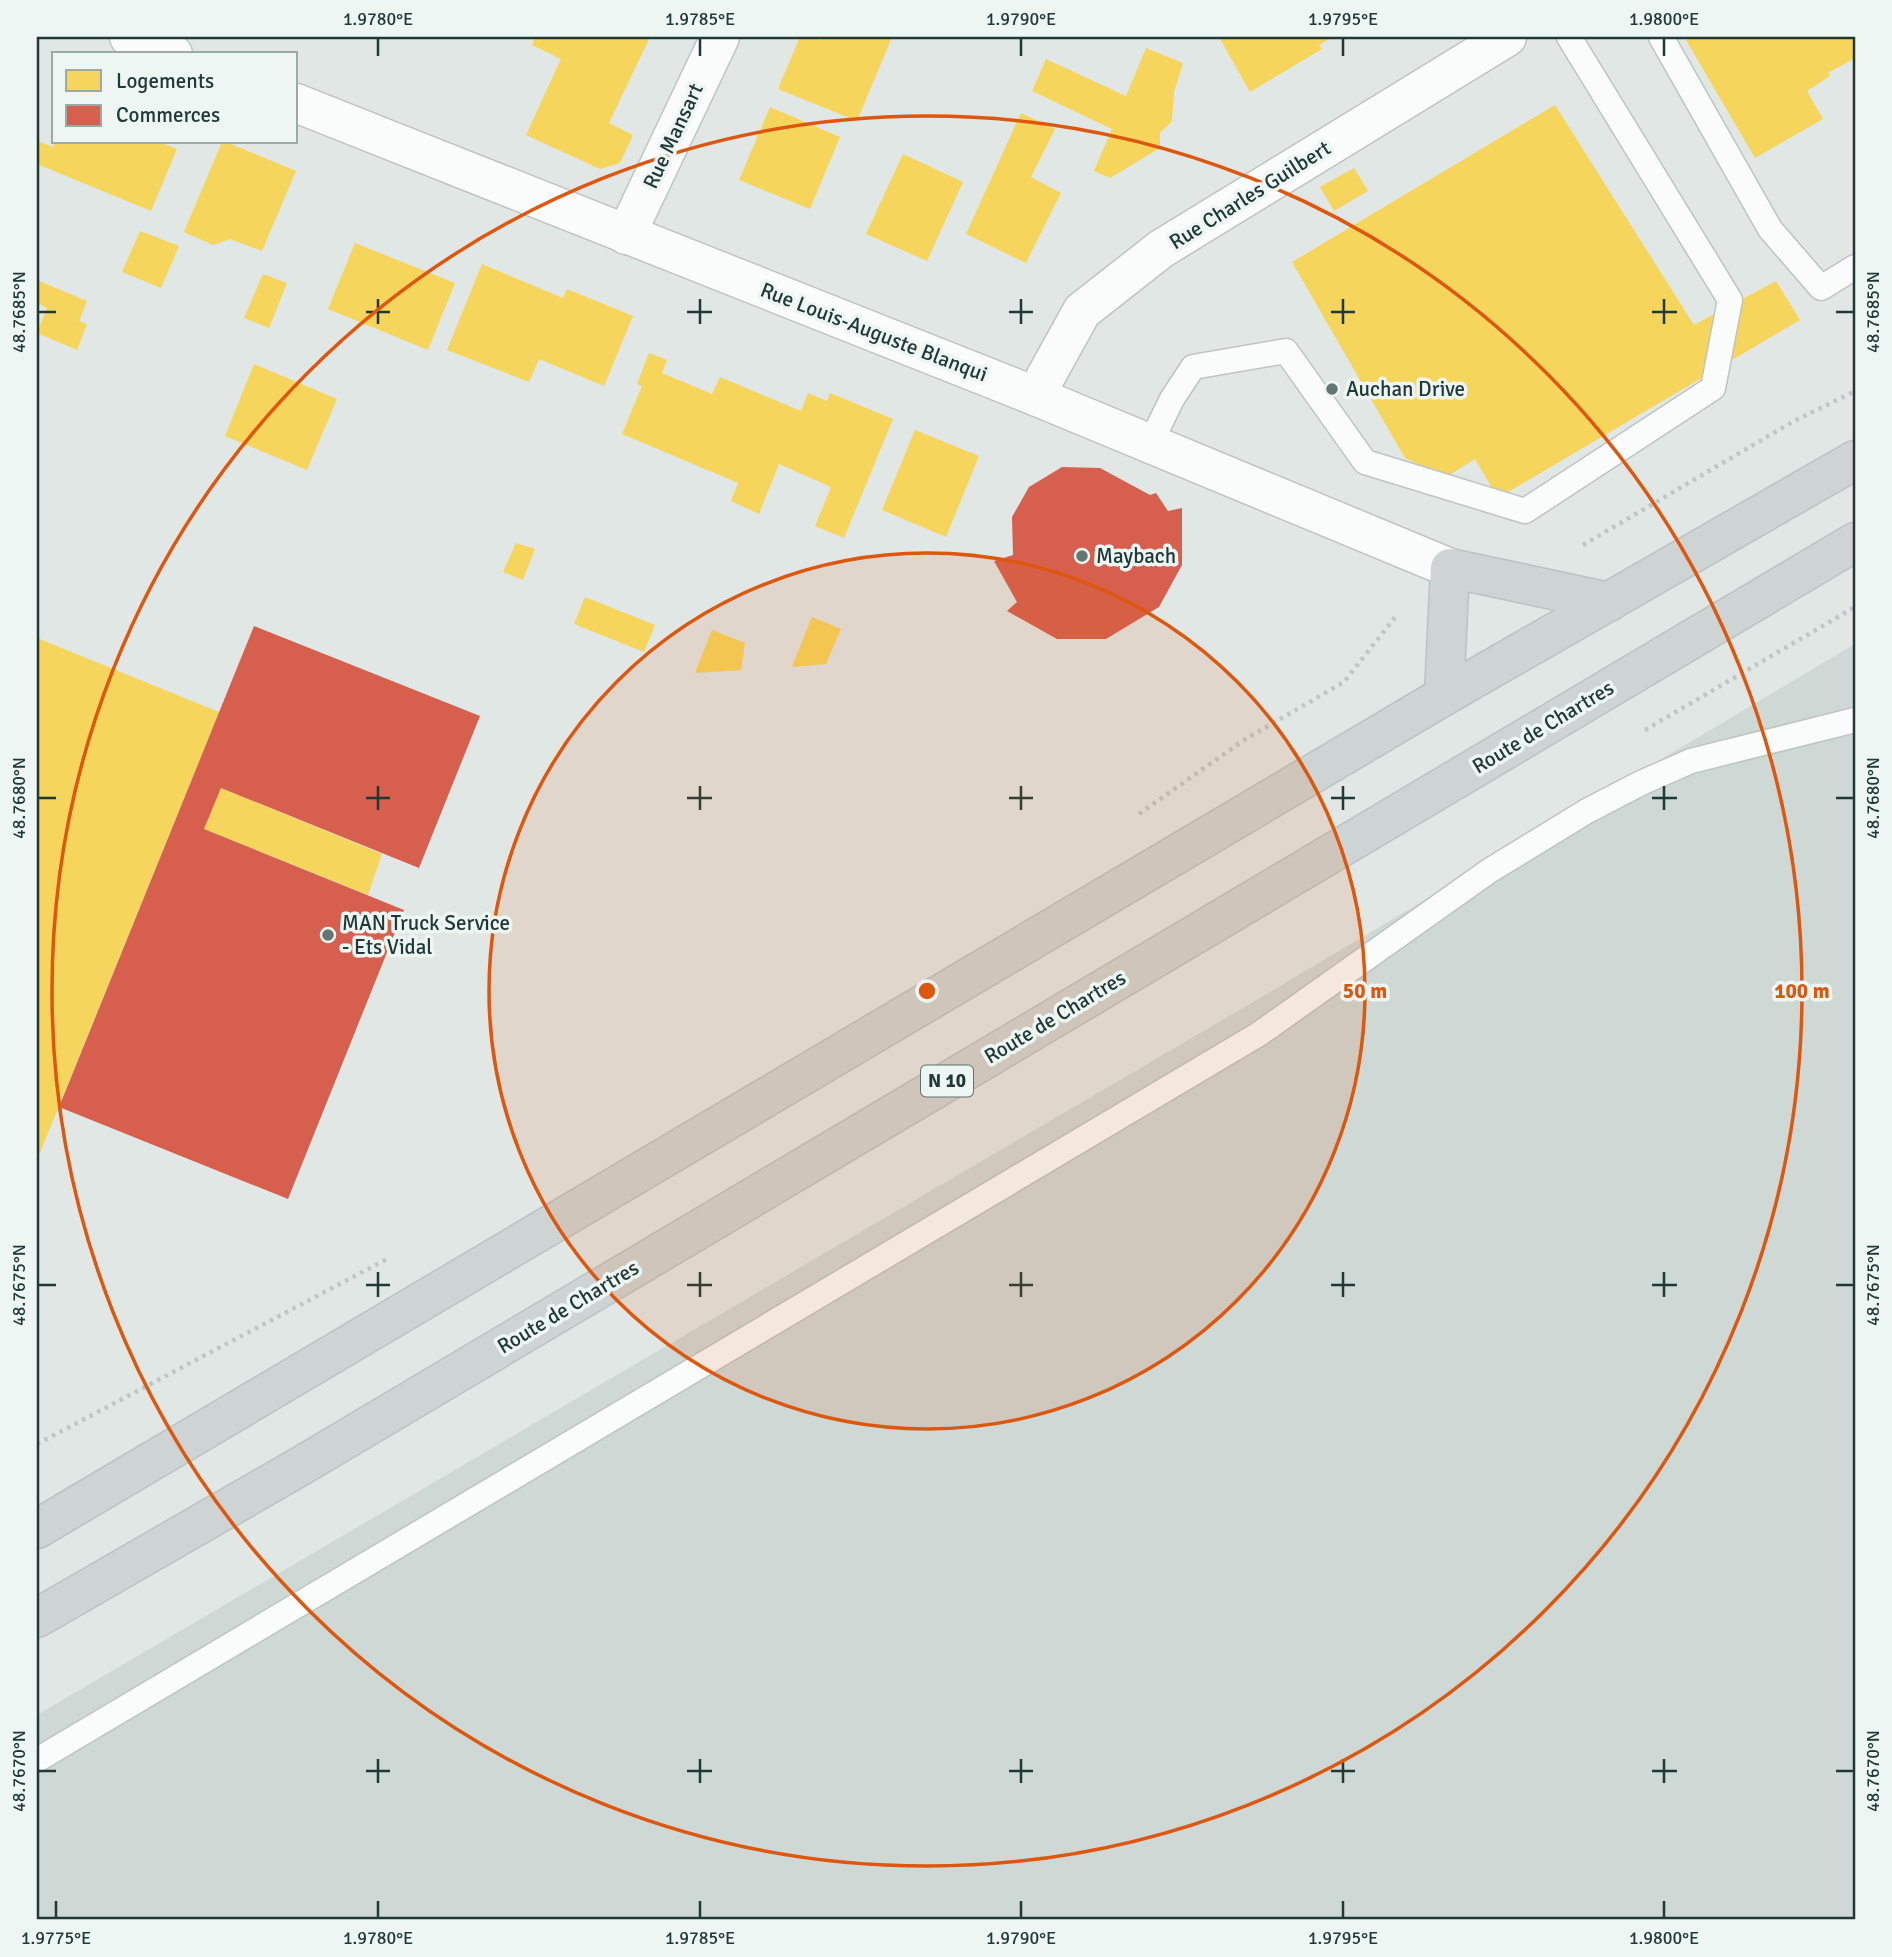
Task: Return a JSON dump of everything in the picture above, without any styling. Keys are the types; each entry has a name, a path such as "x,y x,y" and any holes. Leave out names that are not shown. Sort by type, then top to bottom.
{"main road":[{"path":"37,1529 1444,696 1855,460"},
{"name":"Route de Chartres","path":"37,1618 311,1460 1855,542"},
{"path":"1444,696 1450,568 1609,601"}],"street":[{"path":"129,37 168,52"},
{"name":"Rue Mansart","path":"626,235 720,37"},
{"name":"Rue Charles Guilbert","path":"1035,396 1082,311 1161,249 1507,37"},
{"name":"Rue Louis-Auguste Blanqui","path":"298,104 1035,396 1450,568"}],"lane":[{"path":"1150,444 1172,399 1193,367 1286,351 1365,462 1525,511 1713,388 1730,300 1569,37"},
{"path":"1661,37 1770,229 1821,288 1855,267"},
{"path":"37,1760 1259,1034 1489,871 1587,811 1691,761 1855,720"}],"path":[{"path":"1581,546 1794,421 1855,391"}],"shaded area":[{"path":"1855,644 1855,1920 37,1920 37,1715 1265,995"}],"building: Logements":[{"path":"535,37 650,37 609,123 633,135 620,163 600,169 526,135 561,59 532,45"},
{"path":"800,37 820,40 821,37 892,37 857,121 778,89"},
{"path":"1219,37 1333,37 1319,45 1322,49 1250,92"},
{"path":"1692,37 1851,37 1855,44 1855,58 1828,73 1830,76 1807,91 1823,119 1755,158 1686,40"},
{"path":"1146,48 1183,63 1174,92 1172,121 1160,133 1160,148 1110,178 1094,171 1112,129 1032,91 1046,59 1126,96"},
{"path":"1555,105 1694,325 1776,281 1800,320 1498,498 1475,459 1446,477 1405,458 1292,262"},
{"path":"770,107 840,137 810,209 739,180"},
{"path":"1021,113 1055,129 1031,177 1061,193 1026,263 966,234"},
{"path":"37,141 53,147 54,144 164,144 177,149 151,211 37,164"},
{"path":"221,144 231,144 296,171 262,251 230,239 213,245 184,232"},
{"path":"903,154 963,182 927,261 866,234"},
{"path":"1354,168 1368,191 1334,211 1320,187"},
{"path":"140,231 179,246 161,288 122,272"},
{"path":"355,243 455,283 428,350 328,309"},
{"path":"482,264 563,298 567,289 633,316 604,386 539,359 529,382 447,350"},
{"path":"263,274 287,283 269,328 244,318"},
{"path":"37,280 87,301 79,321 87,324 77,350 37,333 47,308 37,303"},
{"path":"649,353 667,360 662,373 712,394 720,377 801,411 808,393 827,401 830,393 893,419 844,538 815,526 831,487 779,464 759,514 731,501 738,483 622,434 642,386 637,384"},
{"path":"254,364 337,399 307,470 225,436"},
{"path":"915,430 979,456 946,537 882,510"},
{"path":"516,543 535,549 523,580 503,572"},
{"path":"585,597 655,625 644,652 574,624"},
{"path":"812,617 841,629 826,664 792,667"},
{"path":"712,630 745,643 741,670 695,673"},
{"path":"37,638 219,712 37,1160"},
{"path":"221,788 382,854 368,895 204,829"}],"building: Commerces":[{"path":"1062,467 1100,468 1150,495 1156,493 1168,511 1182,508 1182,565 1159,607 1106,639 1057,639 1007,611 1017,602 994,561 1013,555 1012,517 1029,487"},
{"path":"254,626 480,716 419,868 221,788 204,829 404,910 288,1199 59,1107"}],"place":[{"name":"Auchan Drive","path":"1332,389"},
{"name":"Maybach","path":"1082,556"},
{"name":"MAN Truck Service - Ets Vidal","path":"328,935"}]}
